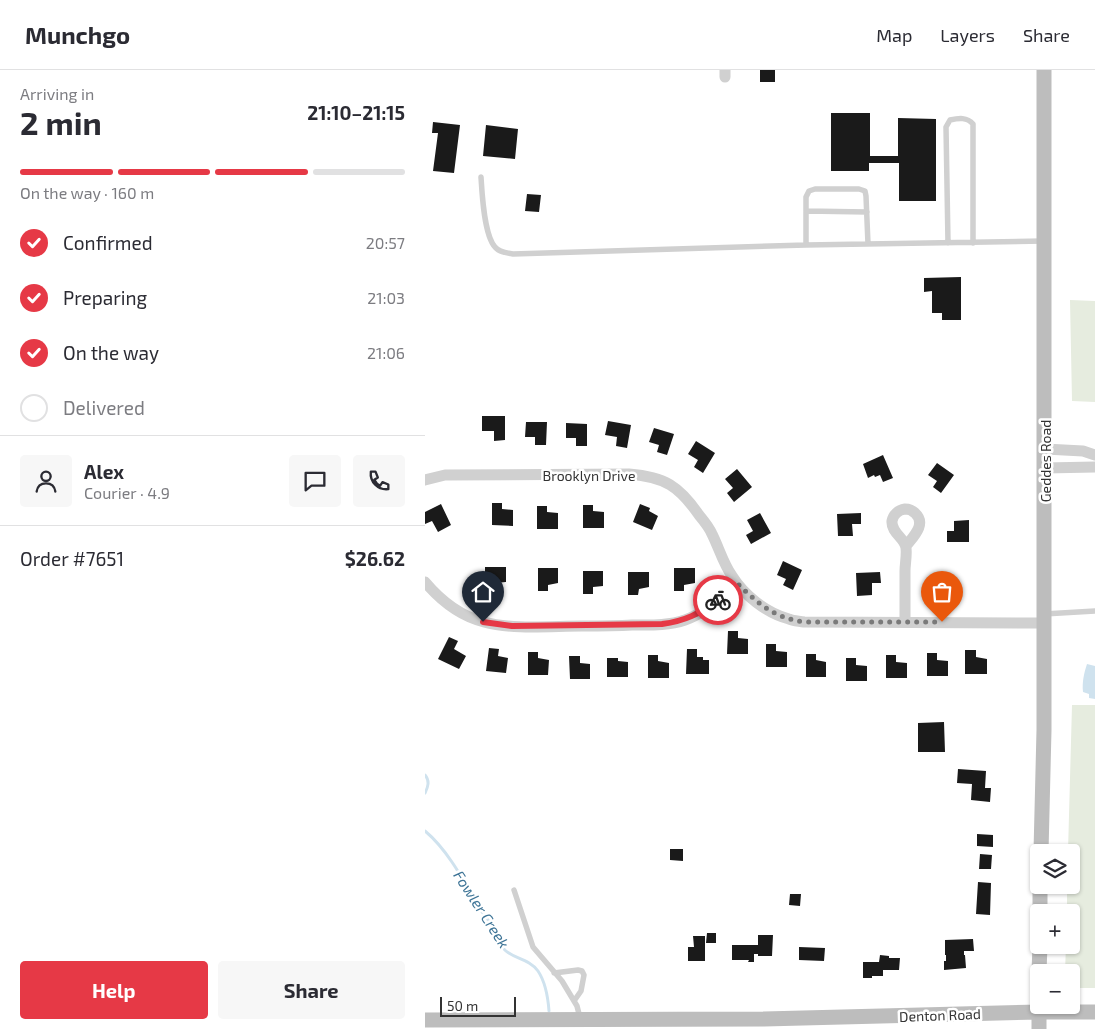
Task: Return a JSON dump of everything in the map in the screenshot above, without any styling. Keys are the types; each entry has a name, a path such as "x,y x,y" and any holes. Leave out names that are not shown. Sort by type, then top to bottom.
{"main road":[{"name":"Geddes Road","path":"1041,844 1044,730 1045,468 1044,70"},
{"name":"Denton Road","path":"425,1020 764,1019 1030,1009"},
{"name":"Denton Road","path":"1080,1011 1095,1012"},
{"path":"1039,1014 1039,1029"}],"street":[{"path":"1045,449 1083,451 1095,455"},
{"path":"1045,468 1095,468"},
{"name":"Brooklyn Drive","path":"425,480 445,475 629,474 656,478 672,486 692,504 711,532 721,556 738,584 765,608 789,620 804,622 905,622 1044,618"},
{"path":"905,622 906,546"},
{"path":"425,582 435,594 450,606 471,617 483,622 512,626 672,623 697,614 738,584"}],"lane":[{"path":"948,243 946,126 950,120 959,118 969,120 973,124 973,242"},
{"path":"481,177 489,238 495,248 513,254 806,245 1044,241"},
{"path":"806,245 806,197 809,191 815,189 859,189 865,192 868,244"},
{"path":"806,211 867,212"},
{"path":"1044,618 1095,611"},
{"path":"514,890 533,947 574,1000 581,1020"},
{"path":"555,973 582,971 584,975 581,991 574,1000"}],"shaded area":[{"path":"1070,300 1095,301 1095,402 1072,401"},
{"path":"1072,705 1095,705 1095,988 1080,988 1080,964 1065,964 1066,954 1080,954 1080,904 1067,904 1067,894 1080,894 1080,844 1068,844"}],"water":[{"path":"1087,664 1095,666 1095,699 1089,698 1089,694 1083,692"}],"building":[{"path":"760,70 775,70 775,82 760,82"},
{"path":"831,113 870,113 870,156 898,156 898,118 936,119 936,201 899,201 899,163 869,163 869,171 831,171"},
{"path":"433,122 460,125 454,173 433,171 438,133 432,133"},
{"path":"486,125 518,129 515,159 483,156"},
{"path":"527,194 541,195 539,212 525,211"},
{"path":"961,277 961,320 942,320 942,313 932,313 932,291 924,292 924,278"},
{"path":"482,416 505,416 505,440 494,441 494,431 482,431"},
{"path":"608,421 631,425 627,448 616,446 617,437 605,435"},
{"path":"526,422 547,422 546,445 535,445 535,437 525,437"},
{"path":"566,423 587,424 587,446 576,446 576,438 566,438"},
{"path":"654,428 674,434 667,455 657,452 659,445 649,442"},
{"path":"696,441 715,453 703,473 694,467 698,460 688,454"},
{"path":"883,455 893,478 883,482 880,475 868,478 863,464"},
{"path":"937,463 954,475 941,493 933,487 937,481 928,475"},
{"path":"737,469 752,487 734,502 727,493 733,488 725,479"},
{"path":"492,503 502,503 502,509 513,510 513,526 492,525"},
{"path":"441,504 451,525 438,532 432,521 425,524 425,512"},
{"path":"640,504 650,508 649,511 658,516 652,530 633,522"},
{"path":"583,505 593,505 593,511 604,512 604,528 583,528"},
{"path":"537,506 547,506 547,512 558,513 558,529 537,529"},
{"path":"760,513 771,533 751,544 746,535 753,531 747,520"},
{"path":"861,513 861,524 852,524 853,536 838,536 837,514"},
{"path":"969,520 969,542 947,542 947,531 954,531 954,521"},
{"path":"783,561 802,570 793,590 783,585 786,579 777,575"},
{"path":"485,567 506,567 506,582 495,583 495,589 485,589"},
{"path":"538,568 558,568 558,583 548,585 548,591 538,591"},
{"path":"674,568 695,568 695,583 684,585 684,591 674,591"},
{"path":"583,571 603,571 603,586 593,587 593,594 583,594"},
{"path":"628,572 649,572 649,587 639,589 638,595 628,595"},
{"path":"880,572 881,583 872,583 872,595 857,596 856,573"},
{"path":"937,576 952,576 952,597 930,597 930,587 937,587"},
{"path":"728,631 738,631 738,638 748,639 748,654 727,654"},
{"path":"449,637 458,641 454,649 466,656 459,669 438,659"},
{"path":"766,644 776,644 776,651 787,652 787,667 766,667"},
{"path":"489,648 499,649 498,656 508,658 506,673 486,671"},
{"path":"687,649 697,649 697,657 709,660 709,674 686,674"},
{"path":"965,650 976,650 976,657 987,659 987,674 965,674"},
{"path":"528,652 538,652 538,658 549,660 548,675 528,675"},
{"path":"927,653 937,653 937,660 948,661 948,676 927,676"},
{"path":"806,654 816,654 816,660 826,662 826,677 806,677"},
{"path":"648,655 658,655 658,661 669,663 669,678 648,678"},
{"path":"886,655 896,655 896,662 907,663 907,678 886,678"},
{"path":"569,656 580,656 580,663 590,664 590,679 570,679"},
{"path":"607,658 618,658 618,661 628,662 628,677 607,677"},
{"path":"846,658 856,658 856,665 867,666 867,681 846,681"},
{"path":"944,722 945,752 918,752 918,723"},
{"path":"958,769 986,771 985,788 991,788 990,802 971,800 972,784 957,783"},
{"path":"977,834 993,835 993,847 977,846"},
{"path":"670,849 683,849 683,861 670,860"},
{"path":"980,854 992,855 991,869 979,869"},
{"path":"978,882 991,883 990,915 976,914"},
{"path":"790,894 801,894 800,906 789,905"},
{"path":"707,933 716,933 716,943 706,943"},
{"path":"758,935 773,935 772,956 758,956 758,954 754,954 754,962 748,962 749,960 732,960 732,945 758,945"},
{"path":"693,936 705,936 705,961 688,961 688,947 694,947"},
{"path":"973,939 974,951 964,951 966,968 944,970 944,961 946,961 945,940"},
{"path":"799,947 825,948 824,961 799,960"},
{"path":"880,955 889,956 889,958 900,958 899,970 883,970 883,976 863,978 863,962 879,962"}],"waterway":[{"name":"Fowler Creek","path":"425,775 428,780 425,793"},
{"name":"Fowler Creek","path":"425,831 455,867 493,927 503,948 510,954 530,963 538,971 546,990 549,1011"}],"way so far":[{"path":"718,600 738,584 765,608 789,620 804,622 942,622"}],"route":[{"path":"483,622 512,626 662,624 684,620 718,600"}]}
